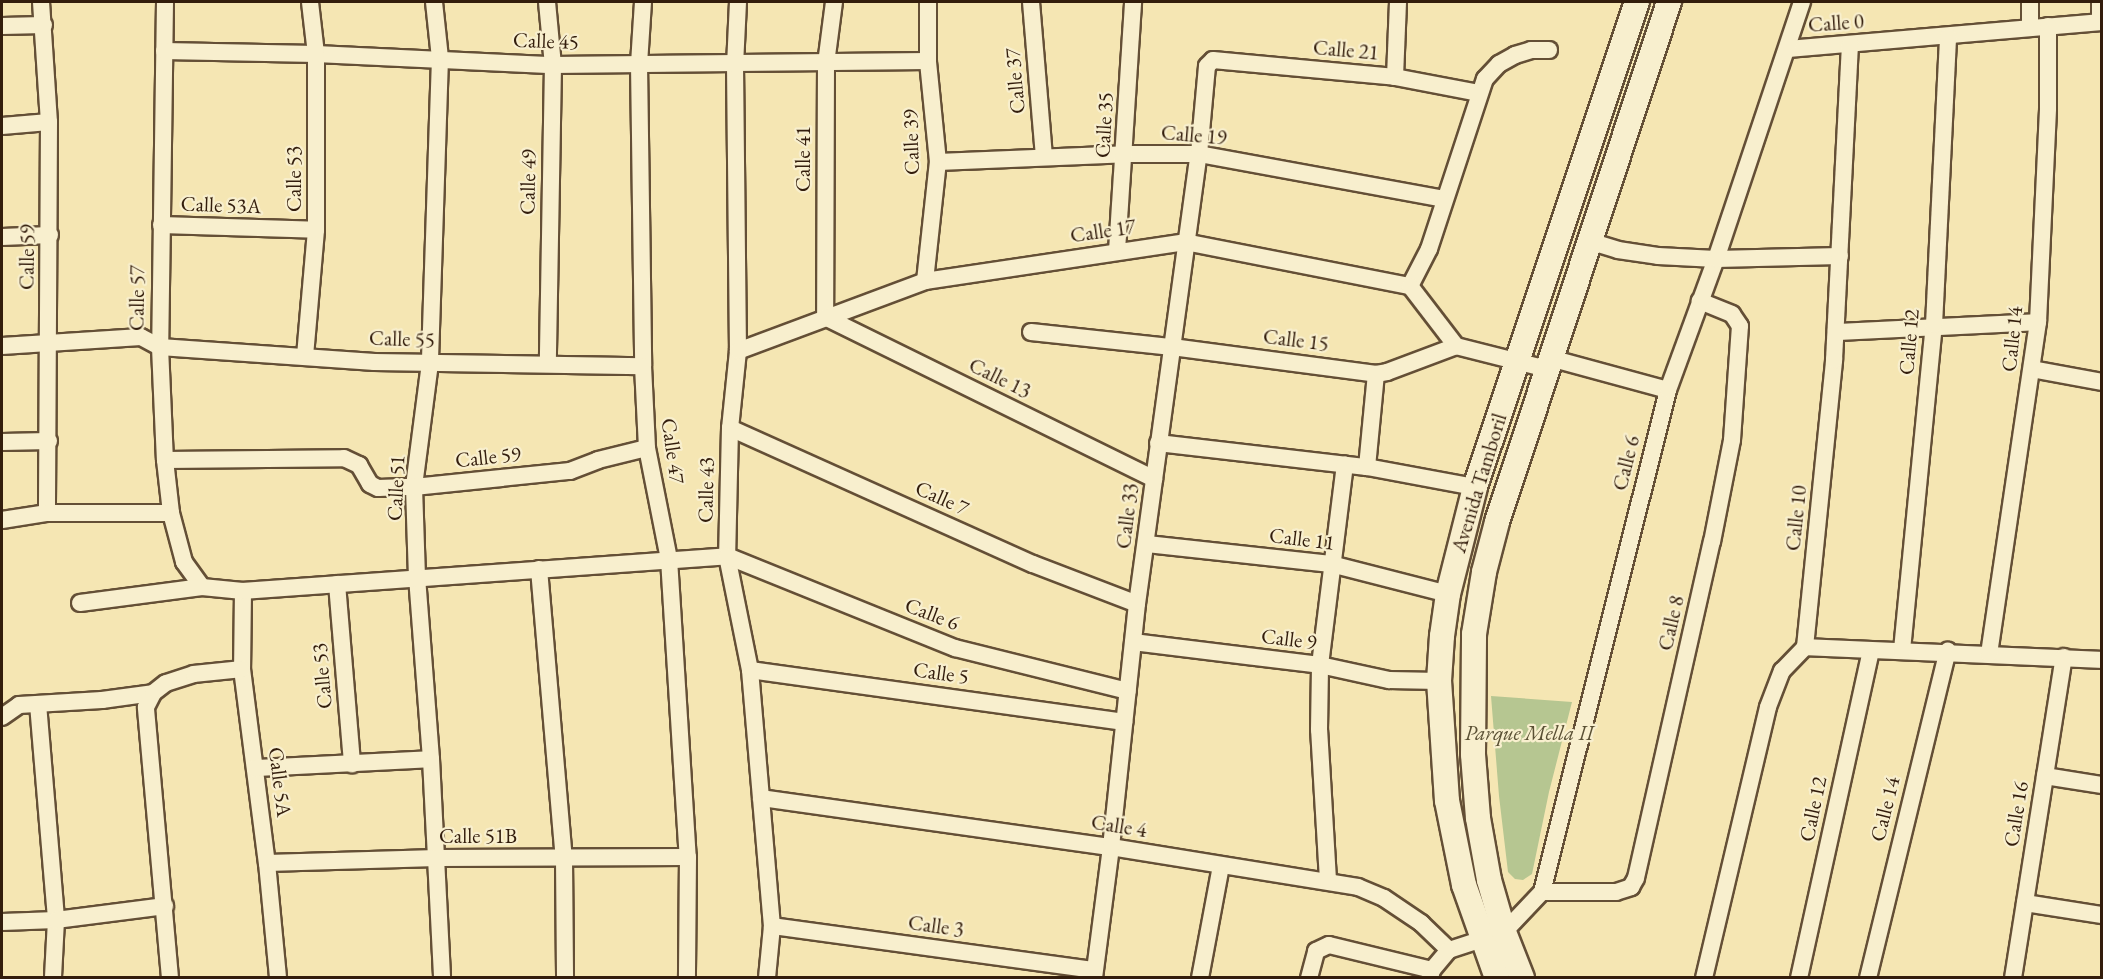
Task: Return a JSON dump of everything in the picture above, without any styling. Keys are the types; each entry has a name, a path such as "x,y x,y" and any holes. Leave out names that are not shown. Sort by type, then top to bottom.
{"main road":[{"name":"Avenida Tamboril","path":"1522,978 1493,936 1464,885 1447,801 1439,681 1448,594 1475,486 1637,2"},
{"name":"Avenida Tamboril","path":"1497,978 1489,880 1478,818 1473,754 1474,634 1484,572 1497,522 1669,2"}],"street":[{"name":"Calle 59","path":"41,2 50,122 48,343 50,441 47,513"},
{"name":"Calle 57","path":"165,2 160,347 165,460 171,513 184,562 202,587"},
{"name":"Calle 53","path":"305,356 316,230 316,54 310,2"},
{"name":"Calle 51","path":"434,2 440,58 430,363 414,487 417,577 431,759 442,978"},
{"name":"Calle 49","path":"547,2 553,65 548,364"},
{"name":"Calle 47","path":"643,2 639,64 643,366 647,448 669,560 688,857 687,978"},
{"name":"Calle 43","path":"738,2 735,65 738,351 730,428 727,556 750,670 772,926 767,978"},
{"name":"Calle 41","path":"825,318 826,64 834,2"},
{"name":"Calle 39","path":"925,281 938,162 928,61 928,2"},
{"name":"Calle 37","path":"1030,2 1044,156"},
{"name":"Calle 35","path":"1118,251 1133,2"},
{"path":"1395,77 1398,2"},
{"name":"Calle 6","path":"1493,936 1542,892 1668,390 1716,259 1802,2"},
{"path":"2030,2 2030,28"},
{"path":"2100,2 2101,22"},
{"name":"Calle 0","path":"1788,49 2101,22"},
{"path":"2,26 44,25"},
{"name":"Calle 14","path":"1989,654 2038,322 2048,108 2048,26"},
{"name":"Calle 12","path":"1902,650 1934,325 1948,36"},
{"name":"Calle 10","path":"1805,647 1836,332 1850,44"},
{"path":"1550,50 1531,50 1499,64 1485,79 1443,199 1429,249 1410,286 1456,346 1517,361 1549,364 1668,390"},
{"name":"Calle 45","path":"164,51 440,58 553,65 735,65 928,61"},
{"name":"Calle 21","path":"1209,62 1395,77 1479,93"},
{"name":"Calle 33","path":"1094,974 1111,847 1137,604 1147,544 1158,443 1209,62"},
{"path":"2,126 50,122"},
{"name":"Calle 19","path":"938,162 1044,156 1198,154 1443,199"},
{"name":"Calle 53A","path":"161,225 316,230"},
{"path":"2,237 50,236"},
{"path":"1589,241 1643,255 1716,259 1840,256"},
{"name":"Calle 17","path":"738,351 925,281 1185,242 1410,286"},
{"name":"Calle 8","path":"1542,892 1616,892 1631,887 1636,878 1712,542 1732,440 1740,326 1732,314 1700,301"},
{"name":"Calle 13","path":"825,318 1154,479"},
{"path":"1836,332 1934,325 2038,322"},
{"name":"Calle 15","path":"1031,332 1172,347 1376,374 1456,346"},
{"name":"Calle 55","path":"2,346 141,337 160,347 305,356 430,363 643,366"},
{"path":"2032,369 2102,382"},
{"path":"1367,468 1376,374"},
{"name":"Calle 7","path":"730,428 1033,564 1137,604"},
{"path":"2,442 50,441"},
{"path":"1158,443 1345,465 1475,486"},
{"name":"Calle 59","path":"165,460 344,458 359,465 370,484 378,488 414,487 570,471 598,460 647,448"},
{"path":"1328,880 1319,730 1320,665 1345,465"},
{"path":"2,520 47,513 171,513"},
{"name":"Calle 11","path":"1147,544 1331,564 1448,594"},
{"path":"80,603 202,587 243,591 727,556"},
{"name":"Calle 6","path":"727,556 955,648 1128,691"},
{"path":"539,569 564,859 565,978"},
{"name":"Calle 53","path":"337,584 352,764"},
{"name":"Calle 5A","path":"243,591 242,669 267,863 278,978"},
{"name":"Calle 9","path":"1133,642 1320,665 1389,680 1439,681"},
{"path":"1704,978 1768,707 1782,671 1805,647 1871,651 1948,651 2102,660"},
{"name":"Calle 12","path":"1799,978 1871,651"},
{"name":"Calle 14","path":"1868,978 1948,651"},
{"name":"Calle 16","path":"2013,978 2064,657"},
{"path":"170,978 146,707 153,693 166,683 194,674 242,669"},
{"name":"Calle 5","path":"750,670 1124,722"},
{"path":"2,717 19,705 102,700 153,693"},
{"path":"38,704 56,920 53,978"},
{"path":"255,768 431,759"},
{"path":"2045,776 2102,785"},
{"name":"Calle 4","path":"761,798 1328,880 1358,887 1384,898 1421,923 1449,950"},
{"name":"Calle 51B","path":"267,863 437,858 688,857"},
{"path":"1200,978 1221,866"},
{"path":"2025,903 2102,915"},
{"path":"2,922 56,920 165,906"},
{"name":"Calle 3","path":"772,926 1094,974"},
{"path":"1309,978 1316,951 1329,945 1431,974 1449,950 1493,936"}],"green space":[{"name":"Parque Mella II","path":"1491,696 1572,702 1549,792 1532,874 1523,880 1515,879 1508,872"}]}
